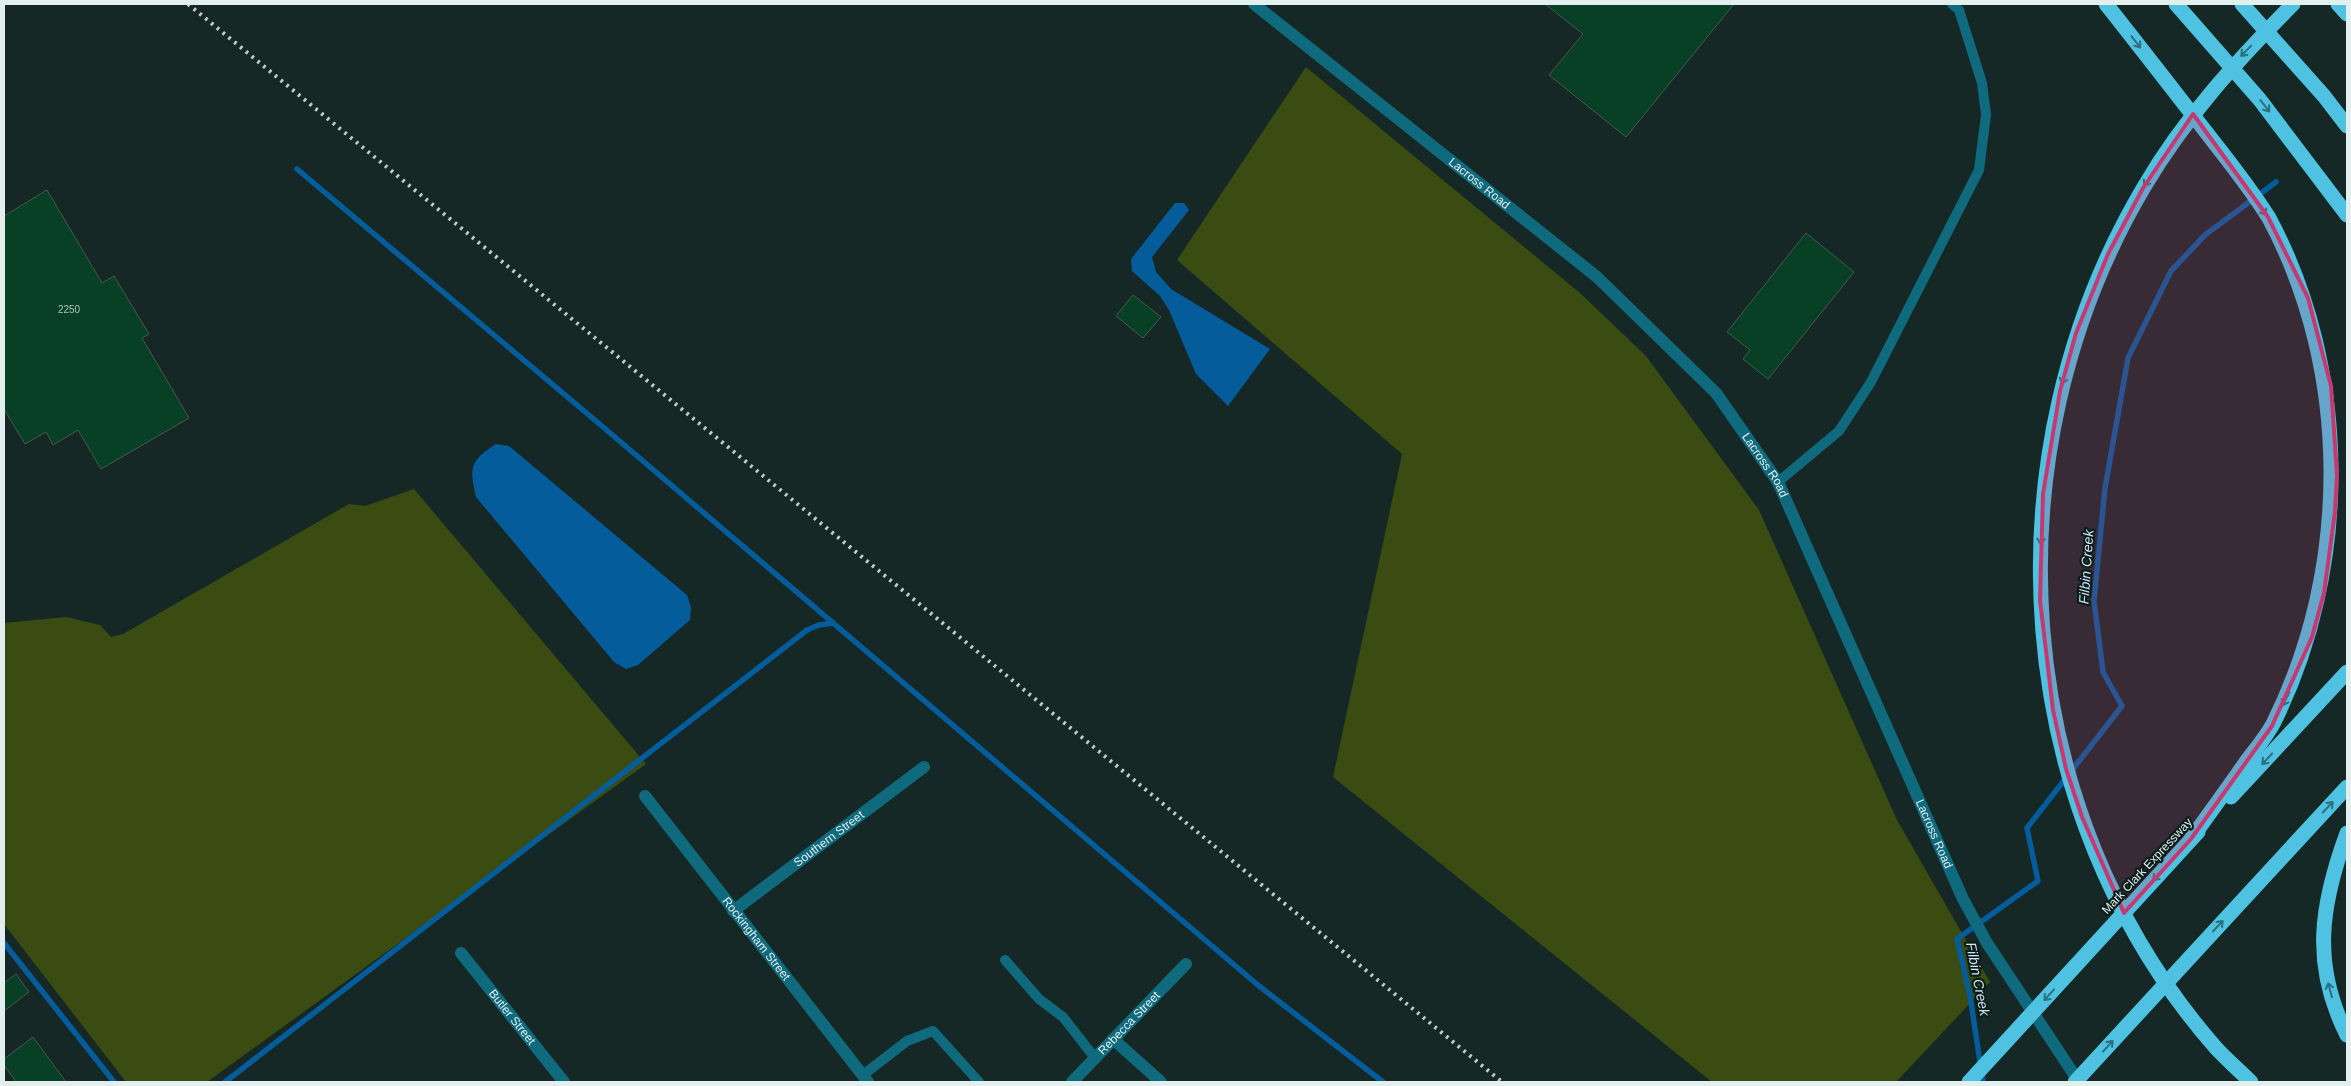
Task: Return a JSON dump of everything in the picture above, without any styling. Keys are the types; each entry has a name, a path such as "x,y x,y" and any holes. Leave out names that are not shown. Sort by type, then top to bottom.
{"highway":[{"path":"2106,4 2235,168 2280,237 2308,298 2321,340 2331,386 2337,475 2335,512 2324,593 2312,637 2295,680 2272,726 2191,839"},
{"path":"2176,4 2260,100 2347,215"},
{"path":"2242,4 2324,96 2347,126"},
{"path":"2251,1082 2217,1049 2178,999 2145,950 2109,885 2082,817 2066,769 2054,710 2040,600 2043,494 2048,451 2060,391 2076,333 2108,254 2143,188 2177,134 2244,52 2293,4"},
{"path":"2338,4 2347,14"},
{"name":"Mark Clark Expressway","path":"1970,1082 2191,839 2347,672"},
{"path":"2077,1082 2347,786"},
{"path":"2347,833 2332,879 2324,913 2323,961 2334,1006 2347,1035"}],"street":[{"name":"Lacross Road","path":"1254,4 1597,277 1716,393 1778,482 1963,899 1987,944 2077,1082"},
{"name":"Southern Street","path":"733,911 924,767"},
{"name":"Rockingham Street","path":"644,796 865,1079"},
{"name":"Butler Street","path":"461,953 564,1082"},
{"name":"Rebecca Street","path":"1072,1082 1186,964"},
{"path":"1113,1039 1161,1082"}],"lane":[{"path":"1778,482 1840,431 1871,382 1979,170 1986,115 1982,83 1959,10 1952,4"},
{"path":"1005,960 1039,999 1063,1017 1095,1058"},
{"path":"865,1079 907,1041 933,1031 979,1082"}],"highlighted area":[{"path":"2193,114 2268,217 2308,298 2331,386 2337,475 2335,512 2324,593 2312,637 2272,726 2191,839 2124,913 2082,817 2066,769 2053,710 2040,600 2043,494 2060,391 2076,333 2108,254 2143,188"}],"green space":[{"path":"1306,67 1580,293 1646,356 1759,510 1897,820 1990,982 1896,1082 1712,1082 1333,777 1402,454 1177,260"},
{"path":"414,489 646,764 207,1082 126,1082 4,924 4,623 66,617 100,625 111,637 123,634 349,504 365,506"}],"water":[{"path":"1175,203 1184,203 1189,210 1152,257 1156,272 1171,289 1270,349 1228,406 1196,374 1169,310 1160,296 1132,271 1131,259"},
{"path":"496,444 509,446 687,595 691,607 690,620 638,665 626,669 614,662 476,497 472,472 476,460"}],"building":[{"path":"1545,4 1734,4 1626,137 1549,75 1583,34"},
{"path":"47,190 102,283 114,276 149,334 142,338 189,418 101,469 78,430 53,445 46,432 25,444 4,409 4,216"},
{"path":"1806,233 1854,272 1768,379 1743,359 1750,350 1727,332"},
{"path":"1133,295 1161,317 1143,338 1116,316"},
{"path":"16,974 29,992 4,1011 4,983"},
{"path":"33,1037 66,1082 16,1082 4,1065 4,1059"}],"waterway":[{"path":"297,169 1259,986 1383,1082"},
{"name":"Filbin Creek","path":"1983,1082 1970,996 1957,939 2038,881 2027,828 2122,706 2103,672 2094,601 2105,488 2128,358 2171,271 2205,235 2276,182"},
{"path":"225,1082 807,630 819,625 833,623"},
{"path":"4,943 114,1082"}],"railway":[{"path":"188,4 1502,1082"}]}
